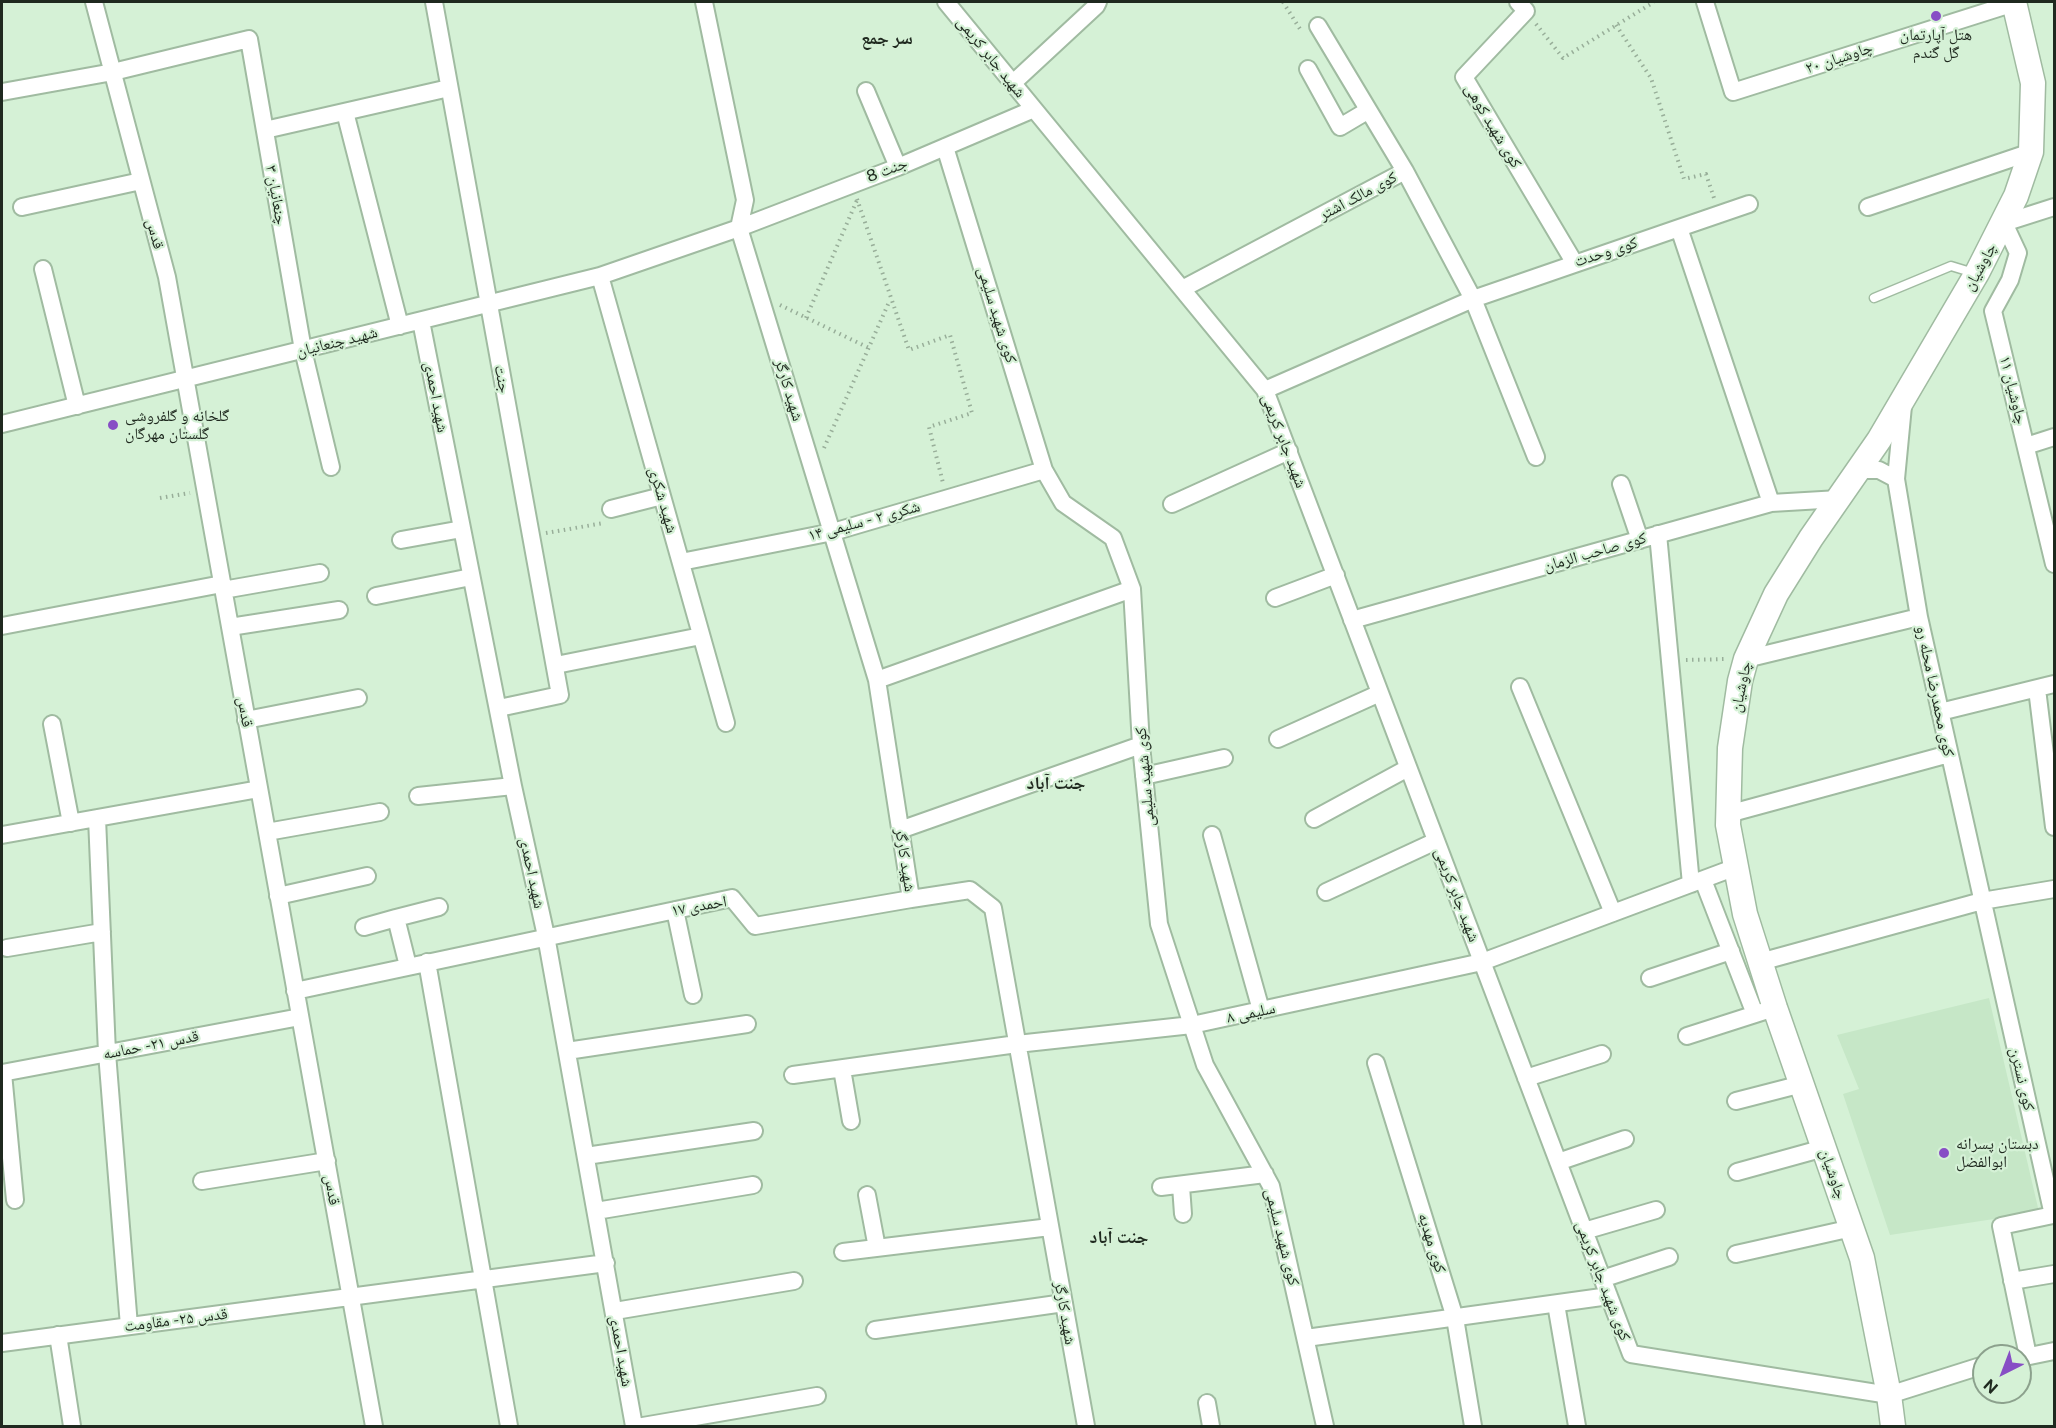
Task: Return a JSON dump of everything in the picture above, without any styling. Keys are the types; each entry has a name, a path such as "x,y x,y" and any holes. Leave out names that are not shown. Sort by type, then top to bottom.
{"main road":[{"name":"چاوشیان","path":"1893,1426 1862,1258 1802,1084 1765,1011 1760,962 1745,914 1728,814 1730,748 1740,681 1746,659 1776,594 1904,399 2004,223 2031,152 2033,83 2014,2"}],"street":[{"name":"قدس","path":"94,2 167,277 374,1426"},
{"name":"جنت","path":"434,2 560,695 499,708"},
{"path":"704,2 745,200 739,228"},
{"name":"شهید جابر کریمی","path":"946,2 1265,390 1482,962"},
{"path":"1012,83 1098,2"},
{"name":"چاوشیان ۲۰","path":"1705,2 1733,92 2014,2"},
{"name":"کوی شهید کوهی","path":"1522,6 1464,77 1574,262"},
{"path":"1318,26 1405,171"},
{"name":"چنعانیان ۳","path":"113,72 249,39 303,350 331,467"},
{"path":"1308,69 1341,127 1368,111"},
{"path":"2,92 113,72"},
{"path":"265,130 449,88"},
{"path":"866,91 898,166"},
{"name":"جنت 8","path":"600,276 739,228 898,166 1034,109"},
{"path":"345,112 400,326"},
{"name":"کوی شهید سلیمی","path":"945,147 1044,470 1063,503 1113,538 1132,588 1141,745 1159,924 1205,1065 1271,1186 1325,1426"},
{"path":"1868,207 2031,152"},
{"name":"کوی مالک اشتر","path":"1182,289 1405,171 1473,299 1536,457"},
{"path":"22,207 141,181"},
{"name":"کوی وحدت","path":"1265,390 1473,299 1574,262 1749,204"},
{"path":"2004,223 2055,207"},
{"name":"چاوشیان ۱۱","path":"2004,223 2018,253 2010,280 1993,311 2055,564"},
{"name":"شهید کارگر","path":"739,228 877,680 911,899 970,890 993,908 1086,1426"},
{"path":"1680,228 1772,503"},
{"path":"43,269 77,406"},
{"name":"شهید چنعانیان","path":"2,424 600,276"},
{"name":"شهید شکری","path":"600,276 726,723"},
{"name":"شهید احمدی","path":"421,321 513,786 546,936 634,1426"},
{"name":"کوی محمدرضا محله رو","path":"1904,399 1896,479 1919,617 1982,901"},
{"path":"2026,446 2055,437"},
{"path":"1172,504 1289,452"},
{"name":"شکری ۲ - سلیمی ۱۴","path":"681,562 833,532 1044,470"},
{"path":"1859,470 1879,470 1896,479"},
{"path":"1621,484 1640,540"},
{"path":"611,509 662,496"},
{"name":"کوی صاحب الزمان","path":"1352,620 1772,503 1839,499"},
{"path":"401,540 462,529"},
{"path":"1659,534 1670,660 1697,882 1731,951 1765,1011 1687,1036"},
{"path":"2,626 223,587 320,573"},
{"path":"1275,598 1336,575"},
{"path":"376,596 471,577"},
{"path":"877,680 1132,588"},
{"path":"230,627 339,610"},
{"path":"1746,659 1919,617"},
{"path":"556,665 701,636"},
{"path":"1940,712 2055,684"},
{"path":"1520,687 1613,913"},
{"path":"2037,689 2055,827"},
{"path":"1278,739 1380,693"},
{"path":"246,720 358,698"},
{"path":"52,724 71,823"},
{"path":"900,830 1141,745"},
{"path":"1728,814 1949,754"},
{"path":"1144,776 1224,758"},
{"path":"1314,819 1408,768"},
{"path":"418,796 513,786"},
{"path":"2,835 259,789"},
{"path":"267,832 380,812"},
{"path":"97,818 107,1053 129,1326"},
{"path":"1212,835 1261,1010"},
{"path":"1326,892 1436,841"},
{"name":"سلیمی ۸","path":"794,1076 1017,1044 1192,1025 1482,962 1736,867"},
{"path":"278,896 367,876"},
{"path":"1760,962 1982,901 2055,889"},
{"name":"احمدی ۱۷","path":"295,991 732,898 755,926 911,899"},
{"name":"کوی نسترن","path":"1982,901 2049,1172 2053,1215 2001,1226 2022,1344"},
{"path":"364,927 439,907"},
{"path":"675,910 693,995"},
{"path":"396,918 408,966"},
{"path":"7,948 102,932"},
{"path":"1650,978 1731,951"},
{"path":"427,962 509,1426"},
{"name":"کوی شهید جابر کریمی","path":"1482,962 1631,1354 1889,1395"},
{"name":"قدس ۲۱- حماسه","path":"2,1073 300,1017"},
{"path":"567,1052 747,1024"},
{"path":"1526,1078 1602,1054"},
{"name":"کوی مهدیه","path":"1376,1064 1455,1318 1473,1426"},
{"path":"842,1069 851,1120"},
{"path":"2,1073 15,1200"},
{"path":"1736,1101 1802,1084"},
{"path":"586,1156 754,1131"},
{"path":"1558,1162 1625,1139"},
{"path":"1737,1172 1824,1148"},
{"path":"202,1181 327,1161"},
{"path":"1161,1187 1264,1174"},
{"path":"596,1211 753,1185"},
{"path":"1181,1186 1183,1214"},
{"path":"867,1195 877,1248"},
{"path":"1584,1231 1656,1210"},
{"path":"843,1252 1050,1227"},
{"path":"1736,1254 1852,1228"},
{"path":"1602,1279 1669,1257"},
{"name":"قدس ۲۵- مقاومت","path":"2,1343 352,1299 606,1263"},
{"path":"2012,1281 2055,1274"},
{"path":"615,1311 794,1281"},
{"path":"1306,1338 1609,1296"},
{"path":"875,1330 1064,1303"},
{"path":"1556,1304 1576,1426"},
{"path":"58,1335 72,1426"},
{"path":"2032,1355 2055,1351"},
{"path":"1889,1395 1972,1369"},
{"path":"643,1426 817,1396"},
{"path":"1207,1403 1211,1426"}],"lane":[{"path":"1874,298 1951,266 1977,273"}],"path":[{"path":"1283,2 1300,29 1318,26"},
{"path":"1522,6 1563,58 1654,2"},
{"path":"1616,25 1651,78 1684,179 1706,174 1720,214"},
{"path":"852,184 909,350 950,335 972,413 929,427 947,499"},
{"path":"806,318 857,200"},
{"path":"760,296 869,348"},
{"path":"814,470 891,300"},
{"path":"160,498 205,490"},
{"path":"532,536 613,521 611,509"},
{"path":"1670,660 1746,659"}],"shaded area":[{"name":"دبستان پسرانه ابوالفضل","path":"1989,998 2039,1212 1890,1235 1843,1094 1859,1089 1837,1035"}],"place":[{"name":"هتل آپارتمان گل گندم","path":"1936,16"},
{"name":"گلخانه و گلفروشی گلستان مهرگان","path":"113,425"},
{"name":"دبستان پسرانه ابوالفضل","path":"1944,1153"}],"district":[{"name":"سر جمع","path":"887,38"},
{"name":"جنت آباد","path":"1056,783"},
{"name":"جنت آباد","path":"1119,1237"}]}
